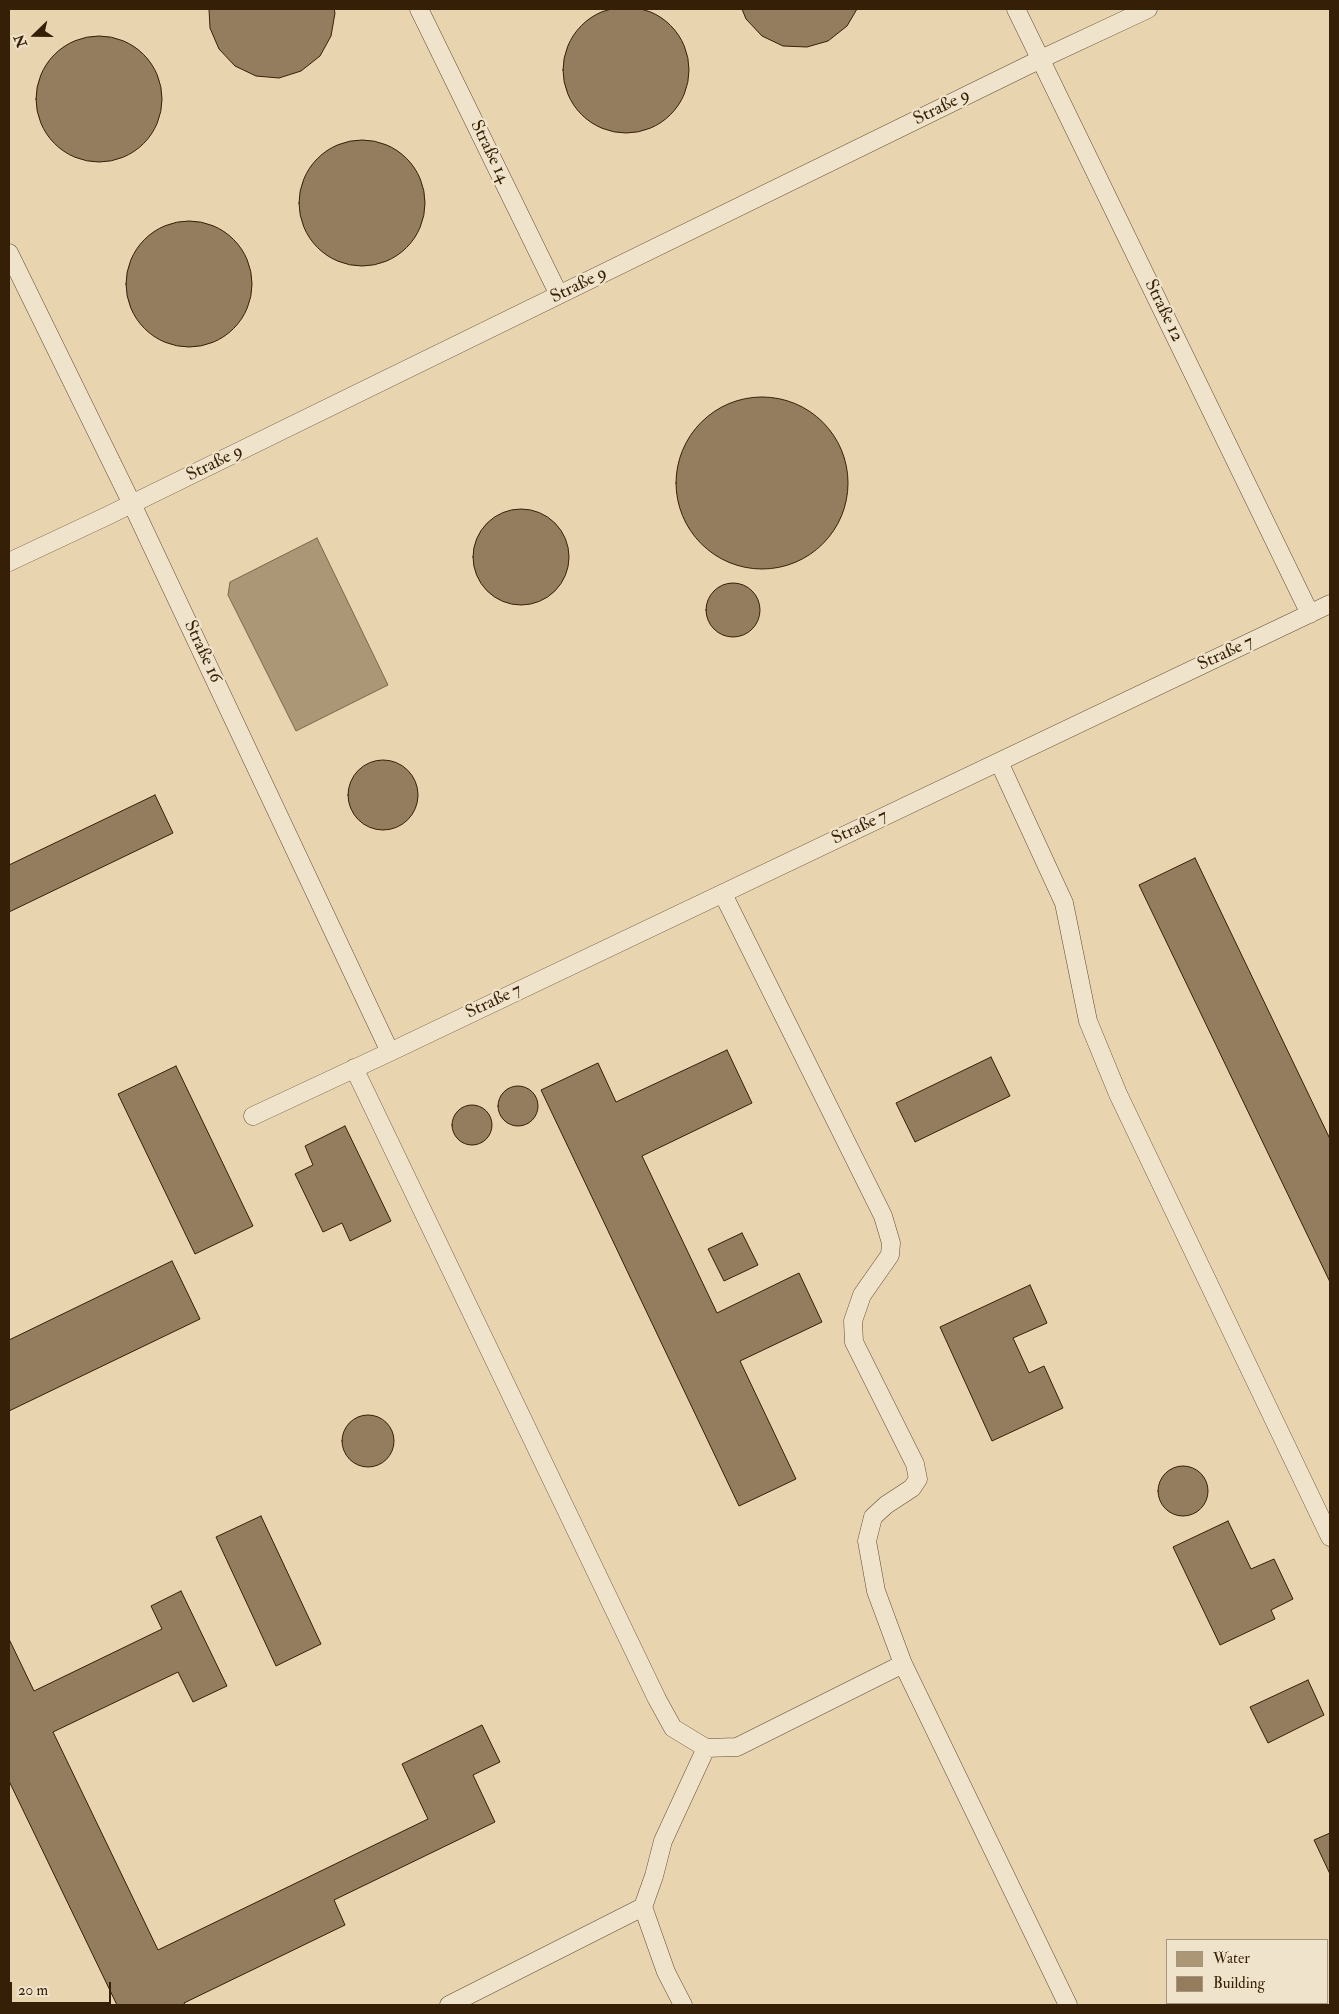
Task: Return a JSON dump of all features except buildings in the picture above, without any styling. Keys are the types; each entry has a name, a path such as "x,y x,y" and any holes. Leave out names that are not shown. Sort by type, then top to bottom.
{"lane":[{"name":"Straße 14","path":"419,9 558,295"},
{"name":"Straße 12","path":"1016,9 1310,614"},
{"name":"Straße 9","path":"9,562 132,504 969,94 1022,70 1041,59 1148,9"},
{"name":"Straße 16","path":"9,253 132,504 390,1052"},
{"name":"Straße 7","path":"253,1116 1330,604"},
{"path":"999,762 1064,903 1088,1021 1118,1094 1330,1537"},
{"path":"723,894 883,1216 891,1243 890,1255 862,1295 854,1321 854,1342 916,1464 918,1479 912,1488 886,1505 873,1517 867,1541 876,1591 903,1664 1068,2005"},
{"path":"354,1068 657,1699 673,1728 706,1748 737,1747 903,1664"},
{"path":"683,2005 666,1972 643,1907 654,1876 663,1841 706,1748"},
{"path":"449,2005 643,1907"}],"water":[{"path":"317,538 388,685 296,731 228,595 230,582"}]}
